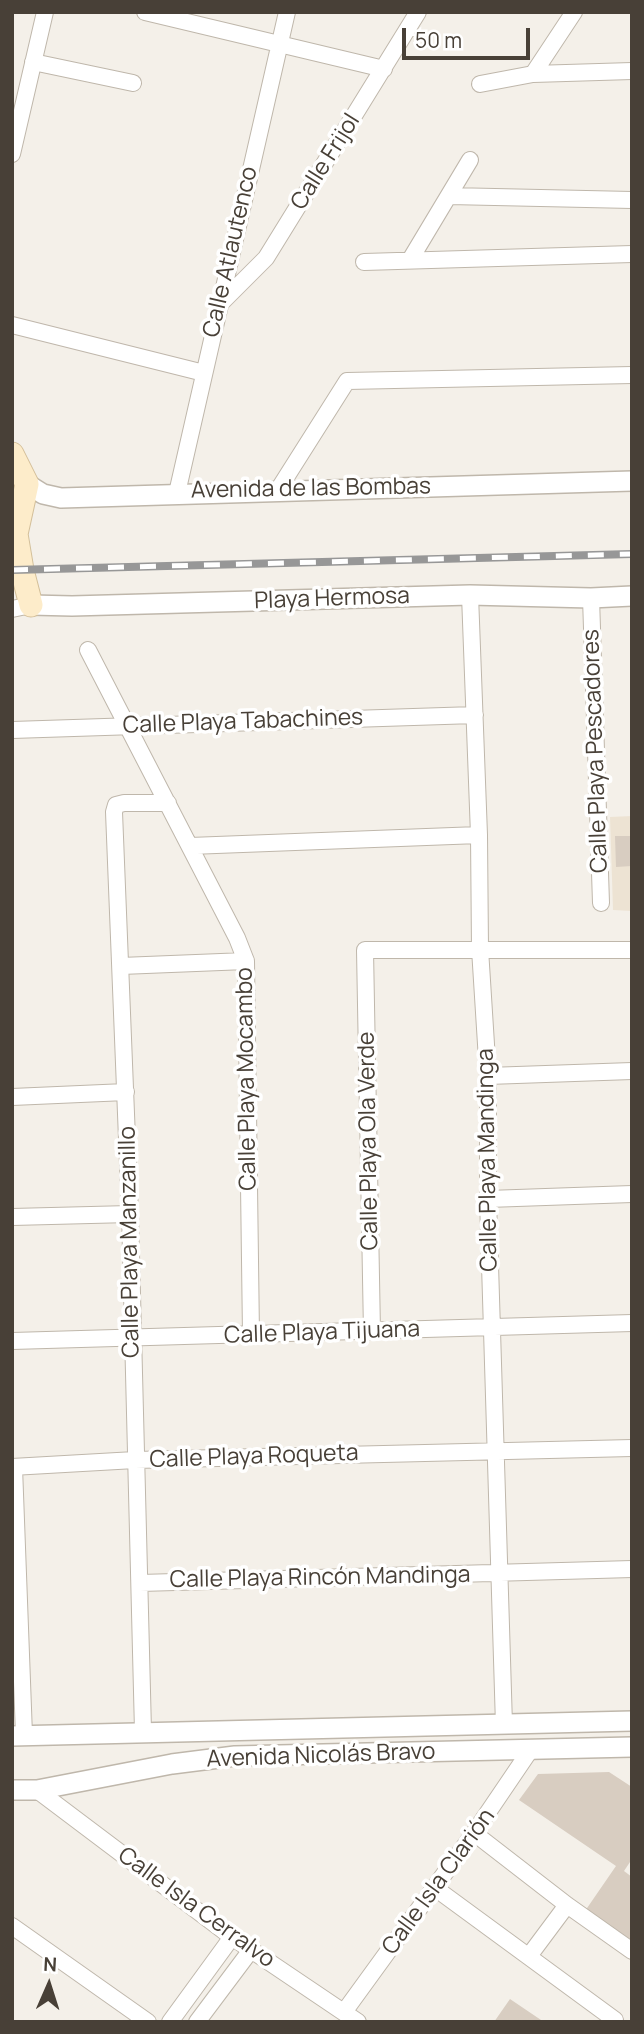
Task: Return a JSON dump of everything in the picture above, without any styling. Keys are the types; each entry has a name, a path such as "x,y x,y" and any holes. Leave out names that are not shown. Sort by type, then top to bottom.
{"main road":[{"path":"12,454 27,484"},
{"name":"Playa Hermosa","path":"22,607 22,570 16,534 27,484"}],"street":[{"path":"12,155 45,12"},
{"path":"145,12 384,69"},
{"name":"Calle Atlautenco","path":"177,493 286,12"},
{"name":"Calle Frijol","path":"220,303 266,258 418,12"},
{"path":"533,74 574,12"},
{"path":"33,62 132,83"},
{"path":"480,84 533,74 632,71"},
{"path":"410,260 470,160"},
{"path":"449,196 632,200"},
{"path":"364,262 632,254"},
{"path":"12,324 204,373"},
{"path":"278,490 347,381 632,374"},
{"name":"Avenida de las Bombas","path":"27,484 43,494 61,498 632,481"},
{"name":"Playa Hermosa","path":"22,607 470,595 591,598 632,596"},
{"name":"Calle Playa Mandinga","path":"470,595 479,835 480,949 488,1076 488,1199 504,1725"},
{"name":"Calle Playa Pescadores","path":"591,598 601,903"},
{"name":"Calle Playa Mocambo","path":"88,650 237,938 246,961 251,1335"},
{"name":"Calle Playa Tabachines","path":"12,730 475,715"},
{"name":"Calle Playa Manzanillo","path":"153,1732 140,1583 130,1214 114,812 116,805 124,803 167,803"},
{"path":"190,846 479,835"},
{"path":"480,949 632,950"},
{"name":"Calle Playa Ola Verde","path":"372,1332 365,950 480,949"},
{"path":"121,965 246,961"},
{"path":"488,1076 632,1071"},
{"path":"12,1097 125,1092"},
{"path":"488,1199 632,1194"},
{"path":"12,1217 130,1214"},
{"name":"Calle Playa Tijuana","path":"12,1341 632,1323"},
{"name":"Calle Playa Roqueta","path":"13,1467 135,1460 632,1448"},
{"path":"13,1467 18,1735"},
{"name":"Calle Playa Rincón Mandinga","path":"140,1583 632,1569"},
{"path":"624,1722 625,1747"},
{"name":"Avenida Nicolás Bravo","path":"18,1735 624,1722"},
{"path":"153,1732 171,1748 172,1764"},
{"name":"Avenida Nicolás Bravo","path":"12,1790 37,1790 172,1764 235,1756 625,1747"},
{"name":"Calle Isla Clarión","path":"351,2017 435,1888 531,1749"},
{"name":"Calle Isla Cerralvo","path":"37,1790 232,1937 351,2017"},
{"path":"474,1833 632,1951"},
{"path":"435,1888 615,2020"},
{"path":"529,1956 567,1905"},
{"path":"12,1926 148,2022"},
{"path":"170,2022 232,1937"},
{"path":"197,2022 251,1950"}],"shaded area":[{"path":"632,816 632,911 613,910 610,817"}],"building":[{"path":"615,836 632,836 632,866 616,867"},
{"path":"609,1772 632,1787 632,1859 624,1871 632,1877 632,1943 585,1911 616,1866 519,1800 538,1774"},
{"path":"510,1999 544,2022 494,2022"}],"railway":[{"path":"12,570 632,554"}]}
